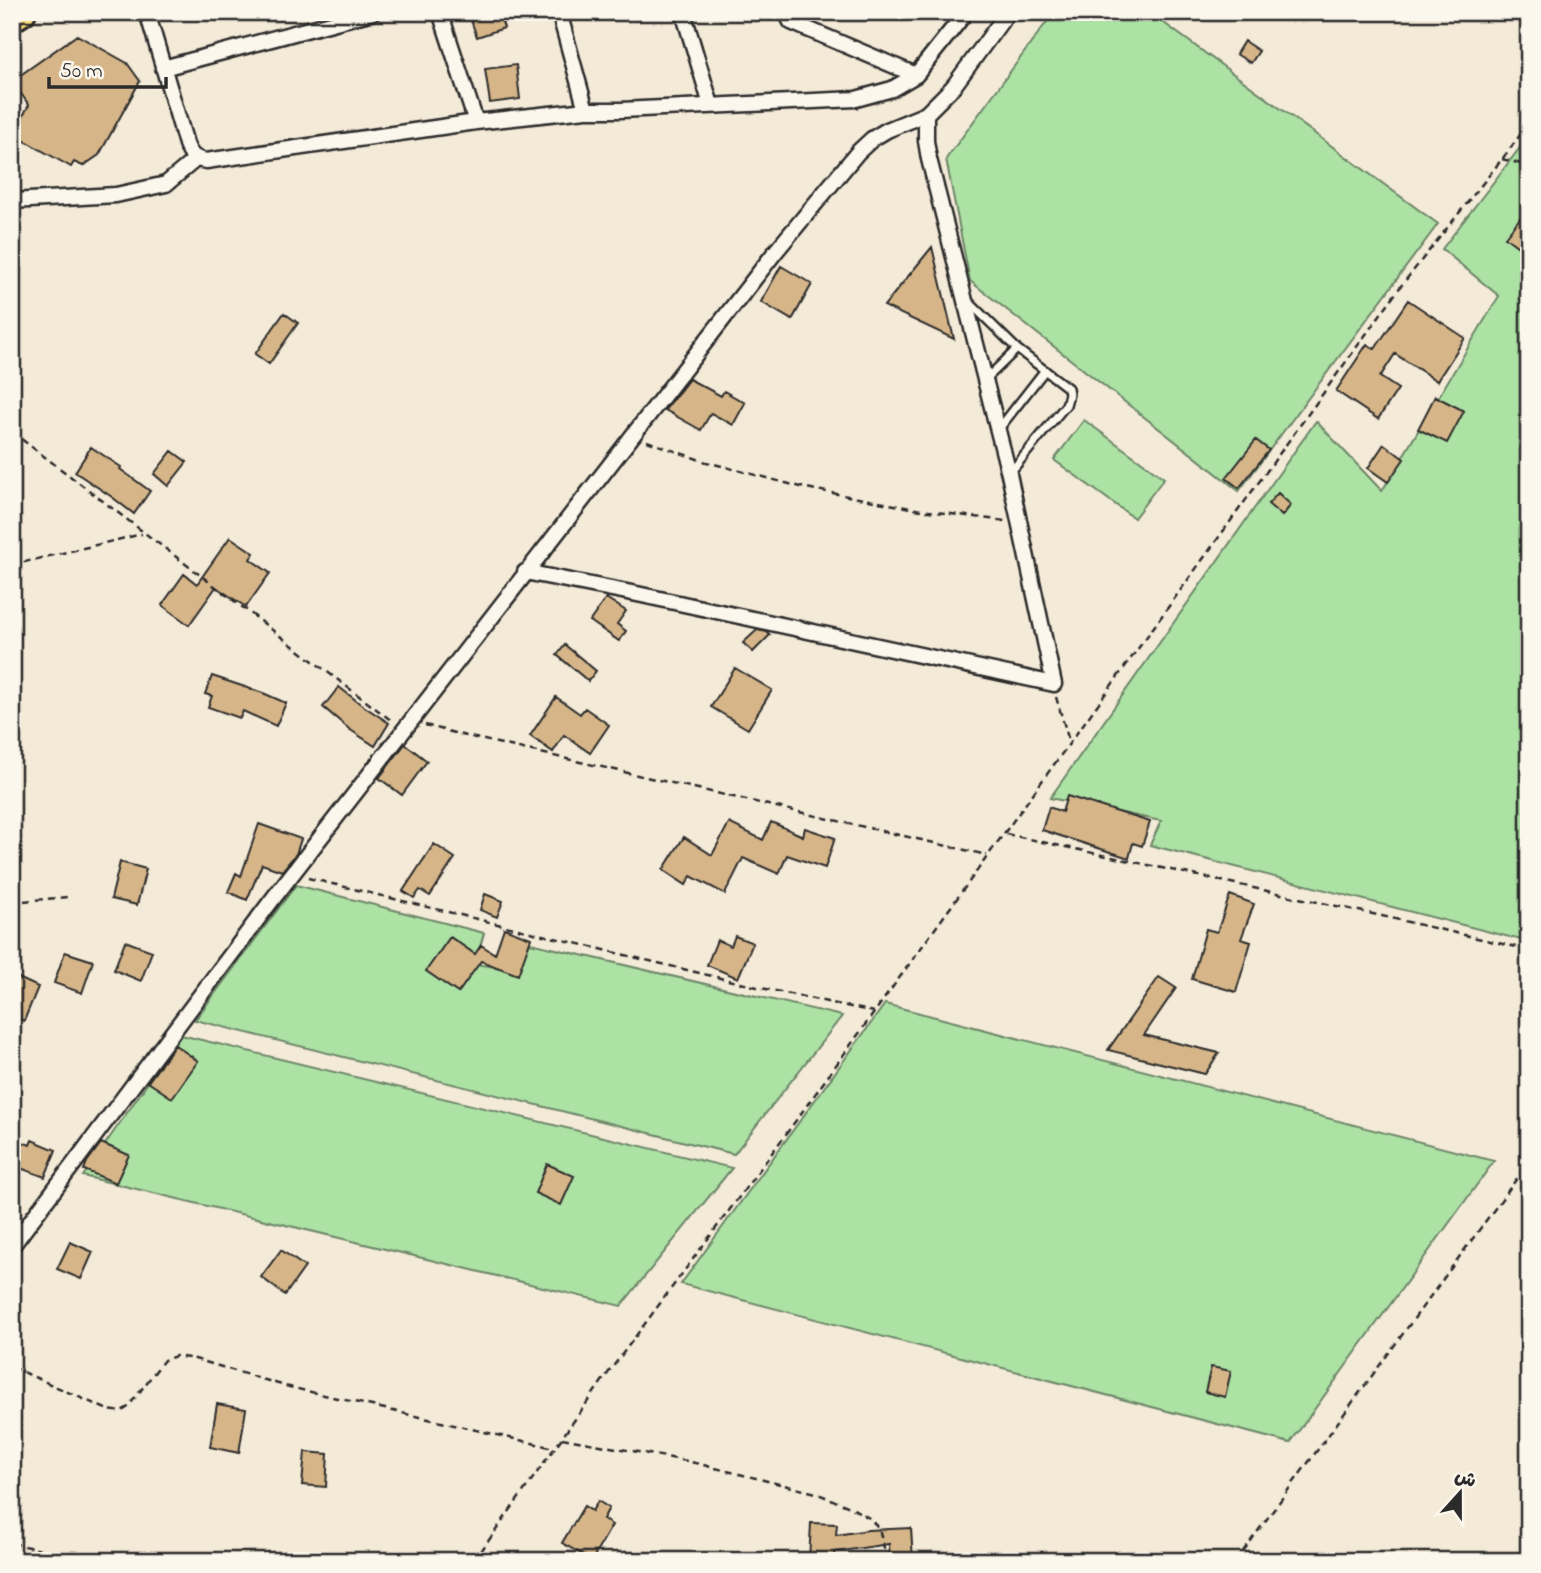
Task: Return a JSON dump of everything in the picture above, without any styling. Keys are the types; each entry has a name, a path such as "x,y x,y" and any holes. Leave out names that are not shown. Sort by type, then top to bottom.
{"highway":[{"path":"12,19 23,12"}],"street":[{"path":"147,12 186,144 190,154 206,162 476,122 586,110 856,99 892,89 916,75 966,12"},
{"path":"163,68 373,12"},
{"path":"440,12 476,122"},
{"path":"559,12 586,110"},
{"path":"683,12 711,105"},
{"path":"786,12 790,22 916,75"},
{"path":"12,1246 406,724 776,251 858,152 872,139 926,114 953,87 1004,13"},
{"path":"525,572 1054,684 1009,474 929,159 926,114"},
{"path":"12,201 116,195 166,184 196,159"}],"lane":[{"path":"965,298 1017,349 1068,388 1069,399 1066,405 1009,474"},
{"path":"985,381 1017,349"},
{"path":"997,431 1045,370"}],"path":[{"path":"474,1561 1392,297 1529,123"},
{"path":"1502,159 1529,166"},
{"path":"12,432 144,533 406,724 434,728 988,855"},
{"path":"631,435 703,461 801,487 921,510 1019,523"},
{"path":"12,565 144,533"},
{"path":"1054,684 1056,701 1069,742"},
{"path":"1004,833 1529,950"},
{"path":"291,874 757,987 874,1012"},
{"path":"12,902 68,897"},
{"path":"1236,1561 1529,1162"},
{"path":"12,1367 117,1412 128,1407 164,1360 176,1356 195,1359 285,1386 554,1448"},
{"path":"562,1438 687,1461 816,1493 869,1518 879,1528 886,1561"},
{"path":"12,1543 85,1561"}],"green space":[{"path":"1054,12 1149,12 1438,224 1239,491 970,281 946,159"},
{"path":"1529,136 1529,942 1150,845 1161,821 1050,798 1316,421 1382,491 1499,296 1442,249"},
{"path":"1084,420 1164,478 1134,518 1054,460"},
{"path":"296,885 484,933 475,964 514,970 530,943 842,1016 734,1154 195,1020"},
{"path":"885,1004 1494,1161 1290,1443 681,1284"},
{"path":"181,1035 732,1168 621,1306 83,1176"}],"building":[{"path":"468,12 499,12 504,28 477,37"},
{"path":"77,35 127,63 140,81 99,155 83,166 74,162 71,167 13,134 29,105 12,81"},
{"path":"1244,41 1259,51 1251,63 1236,54"},
{"path":"516,65 520,99 490,103 485,69"},
{"path":"1529,207 1529,255 1505,237"},
{"path":"932,247 954,339 884,306"},
{"path":"781,266 812,284 792,320 761,302"},
{"path":"1408,300 1465,338 1437,381 1395,354 1380,377 1398,389 1378,419 1336,391 1367,344 1375,349"},
{"path":"284,313 298,323 269,364 255,354"},
{"path":"689,379 721,396 724,391 745,403 733,425 711,413 701,430 665,410"},
{"path":"1435,396 1464,411 1447,443 1418,429"},
{"path":"1256,440 1269,450 1239,488 1226,478"},
{"path":"1384,444 1404,459 1388,482 1368,468"},
{"path":"91,447 150,491 134,514 75,472"},
{"path":"172,451 187,462 168,486 154,474"},
{"path":"1278,493 1291,505 1282,516 1268,504"},
{"path":"230,537 254,553 250,559 270,573 246,607 216,587 189,625 162,605 184,574 197,584"},
{"path":"606,598 626,611 617,624 626,631 619,641 590,621"},
{"path":"757,630 770,635 753,652 743,643"},
{"path":"565,645 596,671 588,681 557,655"},
{"path":"735,668 772,690 748,729 711,707"},
{"path":"212,676 286,703 276,726 243,711 240,718 208,707 212,696 205,694"},
{"path":"339,687 389,723 375,746 323,707"},
{"path":"556,697 580,714 585,708 609,725 590,753 564,735 553,752 530,736"},
{"path":"405,744 427,761 402,795 379,778"},
{"path":"1067,796 1150,822 1142,846 1133,843 1129,858 1042,830 1049,807 1062,812"},
{"path":"771,822 803,836 805,828 835,838 825,868 787,855 779,874 743,858 725,894 691,876 686,885 663,870 684,837 712,855 729,823 763,840"},
{"path":"259,824 301,839 296,854 282,871 262,864 247,900 228,892 236,873 241,876"},
{"path":"434,844 455,858 430,896 420,890 414,898 403,891"},
{"path":"120,862 146,869 137,905 111,899"},
{"path":"485,894 503,901 497,917 480,910"},
{"path":"1230,895 1254,904 1241,939 1251,942 1236,992 1192,979 1206,929 1217,932"},
{"path":"504,928 531,938 518,975 481,961 458,993 426,971 450,937 475,954 481,945 495,954"},
{"path":"735,936 753,943 738,978 707,965 717,940 731,946"},
{"path":"125,941 152,951 141,981 114,970"},
{"path":"65,952 93,961 82,993 54,983"},
{"path":"12,975 38,987 24,1021 12,1016"},
{"path":"1159,977 1176,988 1144,1035 1219,1053 1205,1074 1108,1050"},
{"path":"175,1045 198,1061 172,1098 148,1082"},
{"path":"12,1138 30,1145 32,1140 56,1150 45,1177 12,1165"},
{"path":"101,1143 129,1155 116,1183 84,1170"},
{"path":"547,1164 574,1176 561,1205 535,1193"},
{"path":"70,1242 93,1252 81,1279 57,1269"},
{"path":"281,1250 305,1267 285,1295 261,1277"},
{"path":"1211,1367 1231,1371 1225,1397 1205,1392"},
{"path":"217,1404 246,1409 239,1453 210,1447"},
{"path":"305,1452 328,1454 326,1487 302,1485"},
{"path":"598,1501 609,1508 603,1519 612,1525 592,1560 562,1543 584,1506 592,1511"},
{"path":"811,1523 837,1524 836,1535 911,1528 913,1561 890,1561 889,1544 835,1552 835,1561 809,1561"}]}
